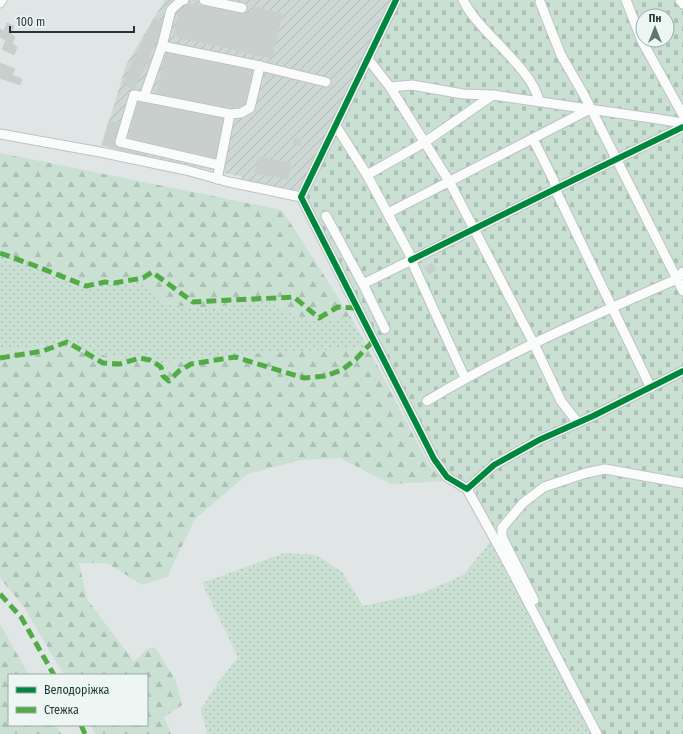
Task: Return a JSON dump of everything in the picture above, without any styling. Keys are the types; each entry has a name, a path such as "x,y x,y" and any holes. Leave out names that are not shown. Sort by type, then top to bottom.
{"street":[{"path":"144,97 162,46 171,10 182,0 184,0"},
{"path":"204,0 242,8"},
{"path":"301,197 396,0"},
{"path":"463,0 471,14 520,68 537,92 539,101"},
{"path":"539,0 561,55 584,95 590,109 680,276 683,291"},
{"path":"626,0 642,41 683,116"},
{"path":"680,0 683,4"},
{"path":"162,46 260,66 326,82"},
{"path":"368,59 390,87 449,181 534,344 561,401 578,423"},
{"path":"219,165 120,142 134,95 230,114 241,113 250,108 260,66"},
{"path":"390,87 412,85 463,94 493,95 658,118 683,124"},
{"path":"368,175 425,142 493,95"},
{"path":"388,213 590,109"},
{"path":"217,179 230,114"},
{"path":"336,126 368,175 409,253 465,378"},
{"path":"363,284 617,158 683,127"},
{"path":"0,134 100,152 186,170 217,179 301,197"},
{"path":"533,139 554,181 555,189 651,388"},
{"path":"301,197 434,459 447,477 467,489 504,556 597,734"},
{"path":"326,216 363,284 385,329"},
{"path":"426,401 465,378 534,344 680,276"},
{"path":"467,489 494,466 539,440 578,423 683,371"},
{"path":"534,600 502,537 502,528 524,503 544,488 586,473 605,469 683,483"}],"shaded area":[{"path":"165,0 390,0 301,189 294,191 241,181 242,177 102,145 126,65"}],"green space":[{"path":"400,0 683,0 683,734 598,734 477,499 476,488 454,479 437,457 305,202 308,185 374,48"},
{"path":"0,153 282,210 350,316 322,321 309,321 260,297 246,298 220,307 207,309 166,304 145,286 132,282 92,285 65,281 0,251"},
{"path":"0,251 65,281 92,285 132,282 145,286 166,304 207,309 220,307 246,298 260,297 309,321 322,321 350,316 368,348 225,355 153,364 46,345 0,350"},
{"path":"46,345 153,364 225,355 368,348 429,465 444,481 391,484 340,458 300,460 248,474 195,519 167,577 142,585 107,563 79,563 87,599 134,662 147,649 155,647 176,681 182,705 164,717 171,734 95,734 91,726 148,726 148,674 63,674 24,607 0,578 0,350"},
{"path":"493,539 594,734 207,734 201,709 217,684 238,657 202,583 284,553 316,555 342,572 363,606 423,593 463,575"},
{"path":"0,624 28,674 8,674 8,726 57,726 61,734 0,734"}],"building":[{"path":"189,4 201,5 241,14 246,12 252,13 253,7 282,14 272,58 174,36 180,10"},
{"path":"154,18 162,22 158,37 134,89 123,84"},
{"path":"7,23 14,26 11,34 15,37 12,44 17,47 14,55 2,49 6,40 0,37 0,29 4,31"},
{"path":"166,53 253,71 245,104 239,107 228,107 157,93"},
{"path":"0,63 15,69 12,75 22,79 20,85 0,78"},
{"path":"138,102 223,119 215,158 128,138"},
{"path":"109,121 119,123 114,140 116,146 144,154 102,145"},
{"path":"295,138 301,139 300,145 294,144"},
{"path":"259,157 291,163 288,179 255,173"},
{"path":"432,263 436,270 429,274 425,268"}],"marked path":[{"path":"0,253 86,286 105,282 114,283 143,278 152,272 193,302 294,297 319,318 338,307 358,308"},
{"path":"0,358 43,351 67,342 103,363 120,364 140,358 150,360 161,367 163,376 169,381 179,371 191,364 235,357 304,378 325,376 342,370 356,359 374,340"},
{"path":"0,594 21,617 53,674"},
{"path":"81,726 85,734"}],"cycle path":[{"path":"396,0 301,197 434,459 447,477 467,489 494,465 539,440 593,416 683,371"},
{"path":"411,260 683,127"}]}
